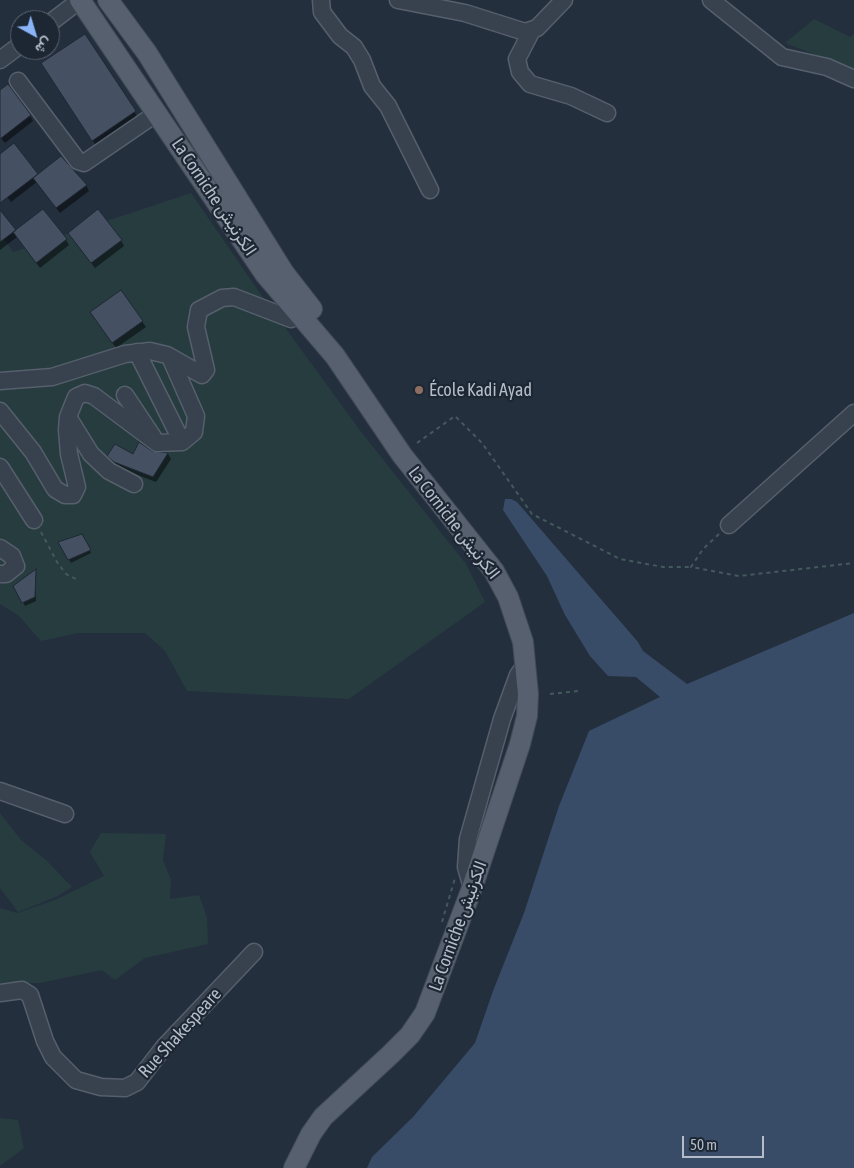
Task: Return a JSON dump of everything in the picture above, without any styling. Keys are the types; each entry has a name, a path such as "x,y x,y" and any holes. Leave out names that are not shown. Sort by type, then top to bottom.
{"main road":[{"name":"La Corniche الكرنيش","path":"80,0 265,274 350,357 410,449 509,572 519,592 533,635 540,691 539,713 519,785 459,959 436,1019 412,1050 332,1126 307,1168"},
{"name":"La Corniche الكرنيش","path":"108,0 147,53 284,273 306,312 402,456 494,570 508,596 520,628 526,664 527,716 520,744 472,888 425,1013 410,1035 323,1117 311,1134 294,1168"}],"street":[{"path":"60,15 80,0"},
{"path":"321,0 322,12 340,36 354,47 362,60 372,86 388,106 430,190"},
{"path":"398,0 465,12 525,32 531,32"},
{"path":"564,0 531,32 517,59 520,72 530,84 571,96 606,112"},
{"path":"711,0 782,57 827,67 854,80"},
{"path":"18,81 78,161 84,163 157,113"},
{"path":"0,382 52,377 125,354 155,351 170,357 195,372 204,374 206,370 196,327 199,310 222,298 234,297 252,302 291,319 306,312"},
{"path":"137,352 182,442"},
{"path":"0,411 32,452 52,484 69,496 76,493 77,487 69,454 67,430 71,406 76,397 85,393 94,396 156,443 182,442 194,432 197,422 170,357"},
{"path":"125,395 156,443"},
{"path":"729,525 854,414"},
{"path":"68,417 92,454 109,471 134,484"},
{"path":"0,467 34,520"},
{"path":"0,548 12,556 16,566 6,574 0,574"},
{"path":"0,791 65,814"},
{"name":"Rue Shakespeare","path":"0,993 22,990 30,995 45,1041 53,1056 76,1080 101,1087 125,1088 137,1082 164,1048 254,952"}],"path":[{"path":"417,443 455,416 482,443 532,514 620,559 662,567 691,566 739,576 854,563"},
{"path":"34,520 57,562 66,574 76,579"},
{"path":"691,566 703,549 729,525"},
{"path":"550,694 580,691"},
{"path":"440,927 457,873"}],"green space":[{"path":"814,19 850,37 854,34 854,70 785,43"},
{"path":"191,193 260,293 362,433 466,564 485,602 349,699 187,691 165,651 145,633 78,633 41,641 18,615 0,604 0,232 13,252"},
{"path":"0,813 21,840 46,860 72,887 58,896 18,912 0,888"},
{"path":"101,833 166,834 163,860 171,880 170,899 199,895 207,917 208,944 145,958 115,980 102,970 40,983 0,983 0,908 17,913 57,899 104,876 90,852"},
{"path":"0,1118 18,1120 24,1148 0,1166"}],"water":[{"path":"505,499 517,502 638,642 643,651 687,684 854,613 854,1168 367,1168 372,1157 413,1117 475,1043 524,913 559,806 589,731 660,697 636,677 608,676 590,656 565,615 547,576 503,510"}],"building":[{"path":"85,34 136,111 92,141 41,63 46,60 60,60 60,50"},
{"path":"8,84 31,115 0,139 0,90"},
{"path":"14,143 38,174 0,203 0,154"},
{"path":"61,156 87,185 56,208 33,178"},
{"path":"43,209 67,239 36,263 13,232"},
{"path":"98,209 122,240 91,263 68,233"},
{"path":"0,210 16,230 0,242"},
{"path":"121,290 143,321 112,343 90,312"},
{"path":"139,442 152,451 168,453 153,477 114,462 107,456 115,444 133,454"},
{"path":"82,534 91,550 68,560 58,542"},
{"path":"36,569 35,597 22,603 13,586"}],"place":[{"name":"École Kadi Ayad","path":"419,390"}]}
